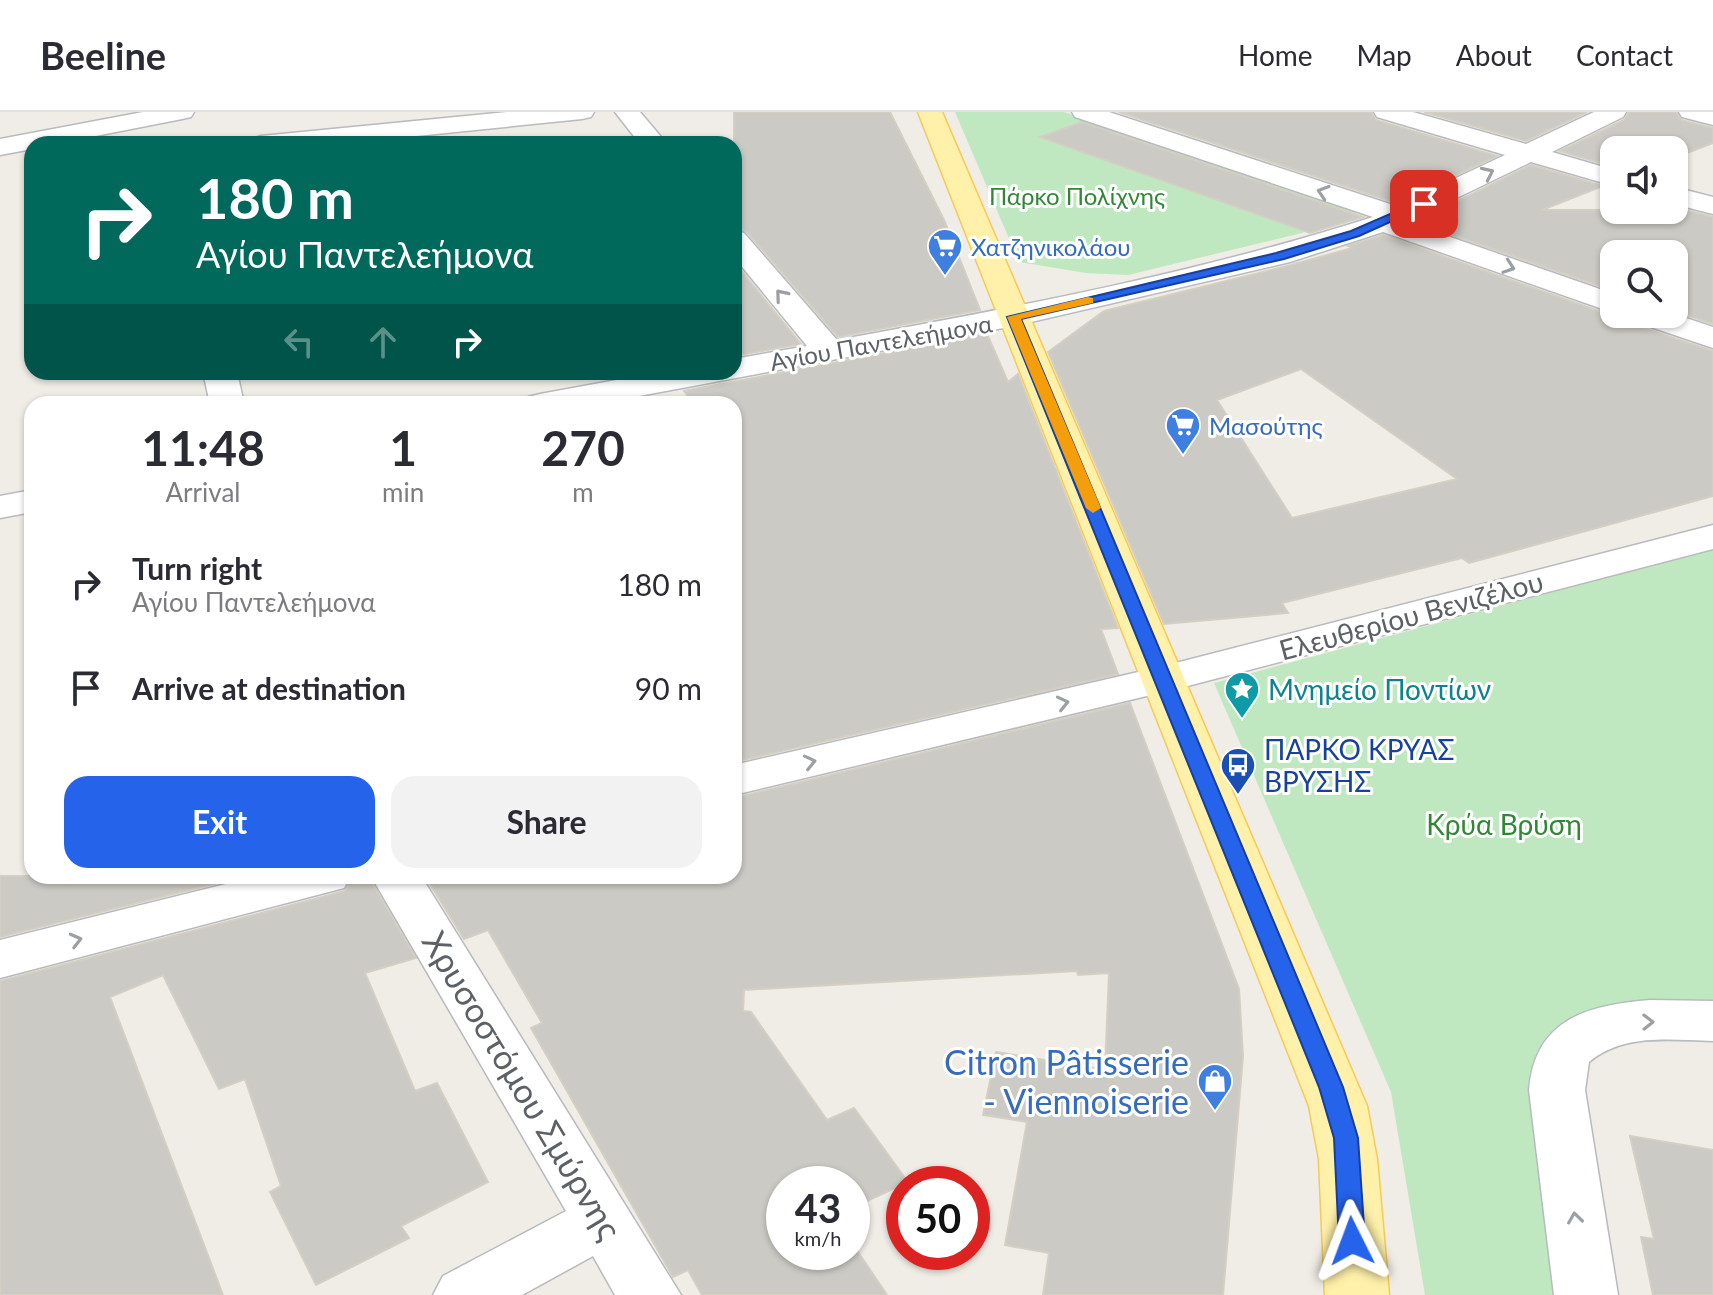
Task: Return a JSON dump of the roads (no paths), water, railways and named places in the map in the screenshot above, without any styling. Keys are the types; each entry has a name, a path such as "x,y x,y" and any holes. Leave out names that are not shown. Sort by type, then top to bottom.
{"main road":[{"path":"930,112 1338,1106 1347,1149 1357,1295"}],"street":[{"path":"61,136 182,112"},
{"path":"405,136 582,112"},
{"path":"627,112 647,136"},
{"path":"1084,112 1390,220 1600,299"},
{"path":"1386,112 1600,174"},
{"name":"Αγίου Παντελεήμονα","path":"742,367 1014,317 1254,263 1390,220 1614,112"},
{"path":"1691,112 1713,118"},
{"path":"1,148 24,143"},
{"path":"1,148 24,159"},
{"path":"1688,199 1713,206"},
{"path":"742,248 829,351"},
{"path":"1684,328 1713,338"},
{"path":"584,396 671,380"},
{"path":"0,507 24,502"},
{"name":"Ελευθερίου Βενιζέλου","path":"742,778 1165,679 1713,537"},
{"path":"0,959 295,884"},
{"name":"Χρυσοστόμου Σμύρνης","path":"401,884 649,1295"},
{"path":"1586,1295 1557,1090 1559,1065 1572,1044 1592,1030 1617,1022 1712,1022"},
{"path":"465,1295 604,1220"}],"place":[{"name":"Χατζηνικολάου","path":"945,277"},
{"name":"Μασούτης","path":"1183,456"},
{"name":"Μνημείο Ποντίων","path":"1242,720"},
{"name":"ΠΑΡΚΟ ΚΡΥΑΣ ΒΡΥΣΗΣ","path":"1238,796"},
{"name":"Citron Pâtisserie - Viennoiserie","path":"1215,1112"}],"park label":[{"name":"Πάρκο Πολίχνης","path":"1077,195"},
{"name":"Κρύα Βρύση","path":"1504,824"}]}
